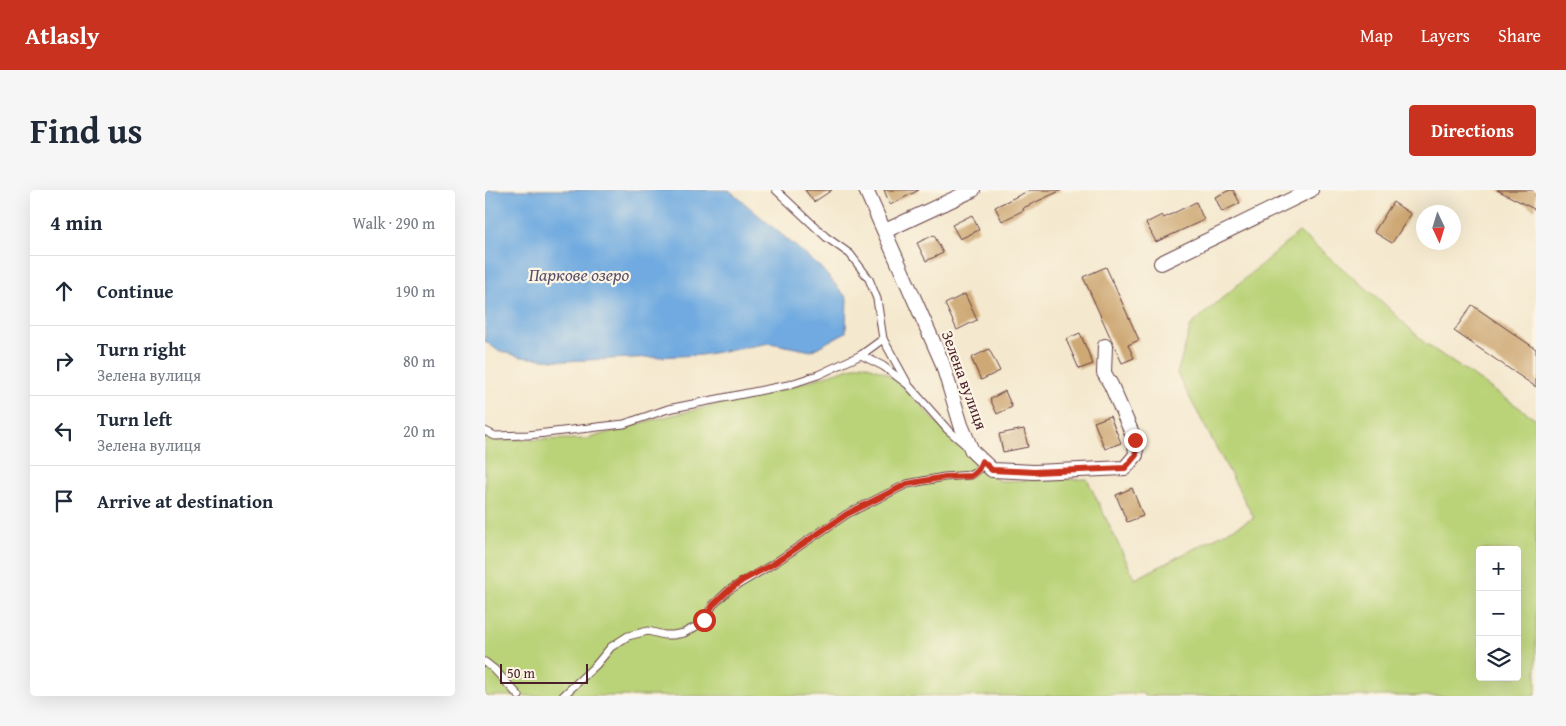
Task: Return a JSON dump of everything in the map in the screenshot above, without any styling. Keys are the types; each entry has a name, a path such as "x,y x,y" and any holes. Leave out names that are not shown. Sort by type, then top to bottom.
{"street":[{"name":"Зелена вулиця","path":"866,190 942,362 961,425 977,456"},
{"path":"885,231 973,190"},
{"path":"1161,262 1311,190"},
{"path":"977,456 992,470 1034,472 1125,468 1136,455 1135,440 1104,372 1105,346"}],"lane":[{"path":"776,190 826,237 850,254 869,279 877,299 883,339 909,386"},
{"path":"485,431 495,436 528,435 624,424 668,409 788,385 818,374 861,354 883,339"},
{"path":"563,696 596,665 611,647 628,636 648,631 664,636 673,636 695,628 704,620 713,605 729,590 780,560 847,514 907,484 945,477 971,476 978,470 977,456 947,429 909,386 883,366 861,354"},
{"path":"485,662 519,696"}],"green space":[{"path":"1299,232 1379,299 1426,344 1536,419 1536,696 1144,696 1143,693 1081,696 485,696 485,437 498,440 587,439 652,420 784,389 863,364 884,372 893,378 950,437 999,481 1087,479 1135,579 1254,518 1177,374 1191,325"}],"water":[{"name":"Паркове озеро","path":"485,190 729,190 821,268 847,298 846,332 811,351 770,343 701,355 565,361 521,357 497,350 485,341"}],"building":[{"path":"805,190 832,190 814,202"},
{"path":"884,190 919,190 890,205"},
{"path":"1030,190 1062,190 1023,208 1024,210 1002,221 995,207"},
{"path":"1233,190 1240,203 1222,212 1215,197"},
{"path":"1497,190 1536,190 1536,210"},
{"path":"1196,202 1204,220 1156,242 1146,223 1162,215 1164,218"},
{"path":"1393,202 1411,214 1392,243 1374,232"},
{"path":"972,215 979,230 960,239 952,225"},
{"path":"934,235 943,253 926,261 917,243"},
{"path":"1106,267 1139,340 1128,345 1134,358 1122,363 1083,277"},
{"path":"965,294 977,320 957,330 945,304"},
{"path":"1472,305 1536,349 1536,387 1454,331"},
{"path":"1080,333 1093,364 1079,369 1066,339"},
{"path":"989,349 1000,371 981,380 971,358"},
{"path":"1005,391 1012,407 997,414 990,399"},
{"path":"1110,416 1121,443 1105,449 1094,422"},
{"path":"1024,429 1028,447 1003,452 999,434"},
{"path":"1132,488 1143,516 1127,522 1116,495"}],"route":[{"path":"704,620 713,605 743,580 773,564 847,514 907,484 959,475 971,476 978,470 982,461 992,470 1034,472 1125,468 1136,455 1135,440"}]}
